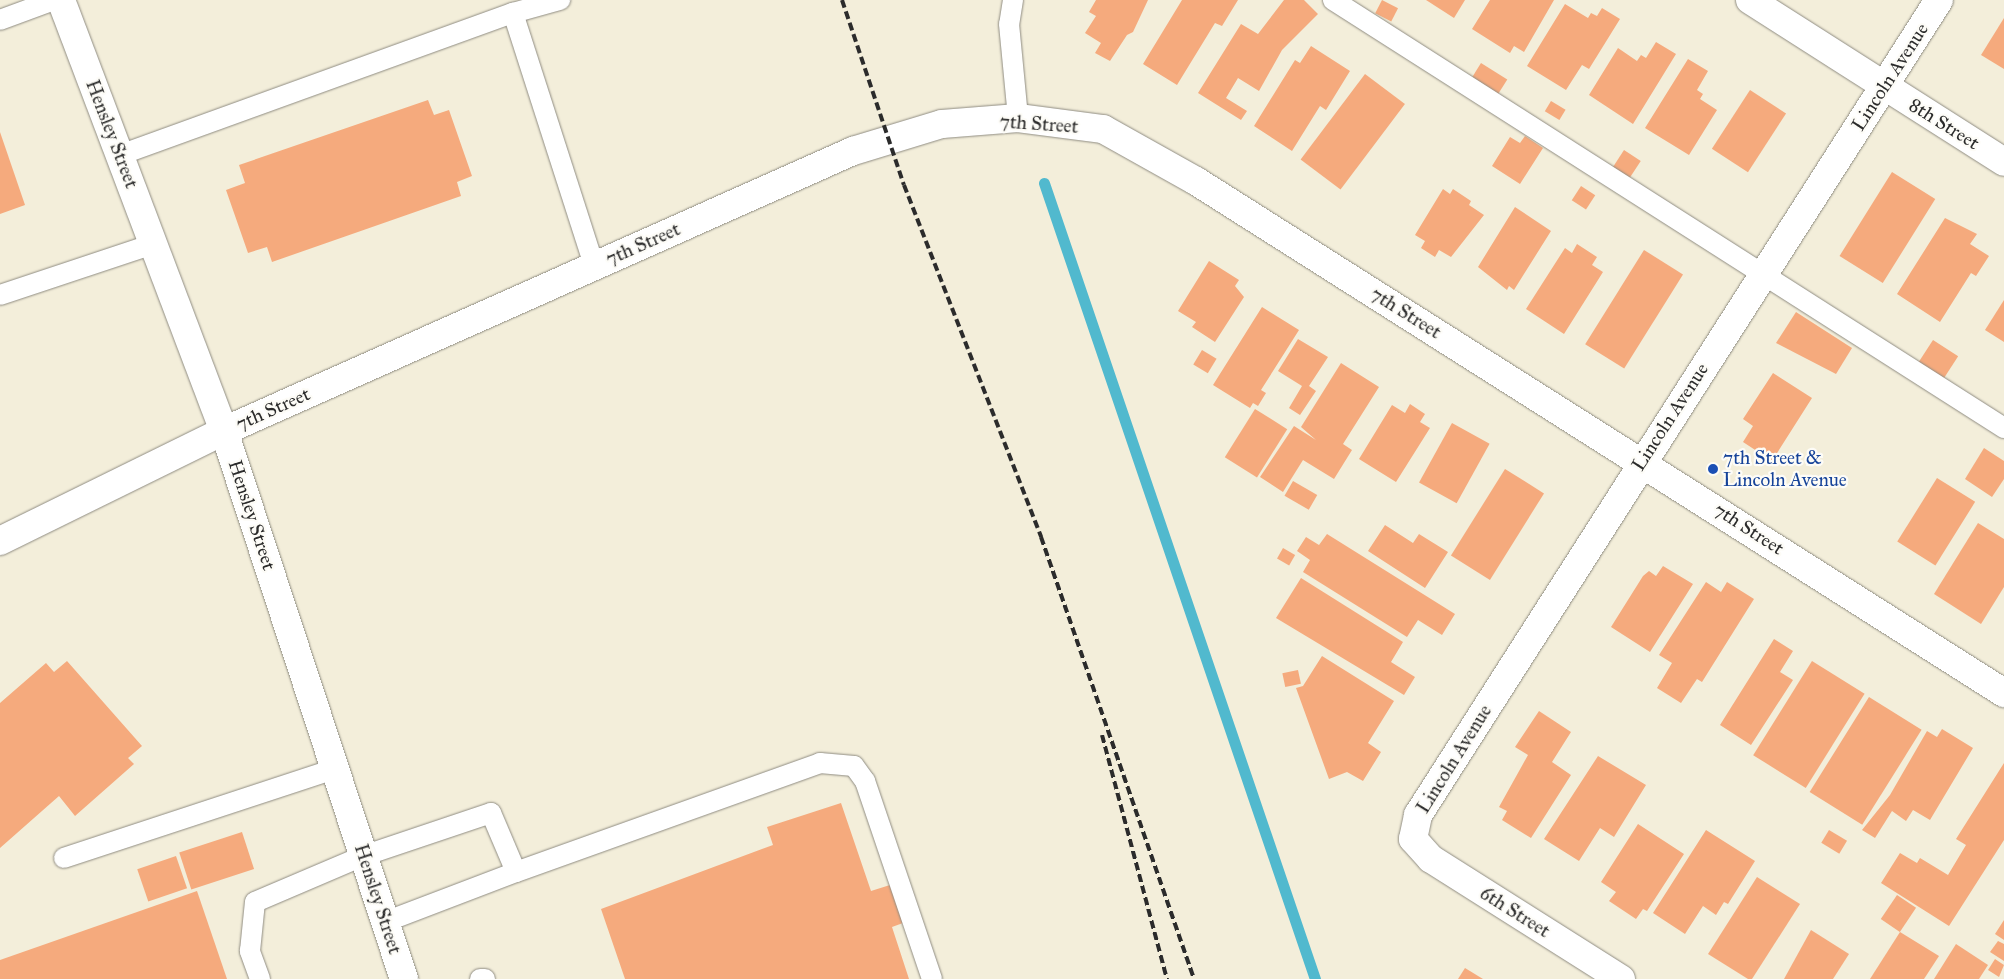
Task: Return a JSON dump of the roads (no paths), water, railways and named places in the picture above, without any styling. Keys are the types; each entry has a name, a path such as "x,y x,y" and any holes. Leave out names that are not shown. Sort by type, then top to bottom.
{"street":[{"name":"Hensley Street","path":"61,0 224,431 404,979"},
{"name":"8th Street","path":"1750,0 2004,162"},
{"name":"Lincoln Avenue","path":"1414,839 1418,815 1642,461 1939,0"},
{"name":"7th Street","path":"0,541 224,431 853,151 942,124 1018,118 1103,128 1196,181 1642,461 2004,693"},
{"name":"6th Street","path":"1414,839 1431,859 1621,979"}],"lane":[{"path":"0,20 54,0"},
{"path":"120,155 513,14 560,0"},
{"path":"1013,0 1009,24 1018,118"},
{"path":"1333,0 2004,428"},
{"path":"513,14 594,266"},
{"path":"0,295 153,244"},
{"path":"385,922 516,872 820,764 854,766 868,789 932,979"},
{"path":"64,858 335,769"},
{"path":"260,979 250,951 255,902 364,856 491,813 516,872"},
{"path":"480,979 485,979"}],"waterway":[{"path":"1044,183 1315,979"}],"railway":[{"path":"842,0 904,185 1041,537 1194,979"},
{"path":"1102,735 1167,979"}],"place":[{"name":"7th Street & Lincoln Avenue","path":"1713,469"}]}
